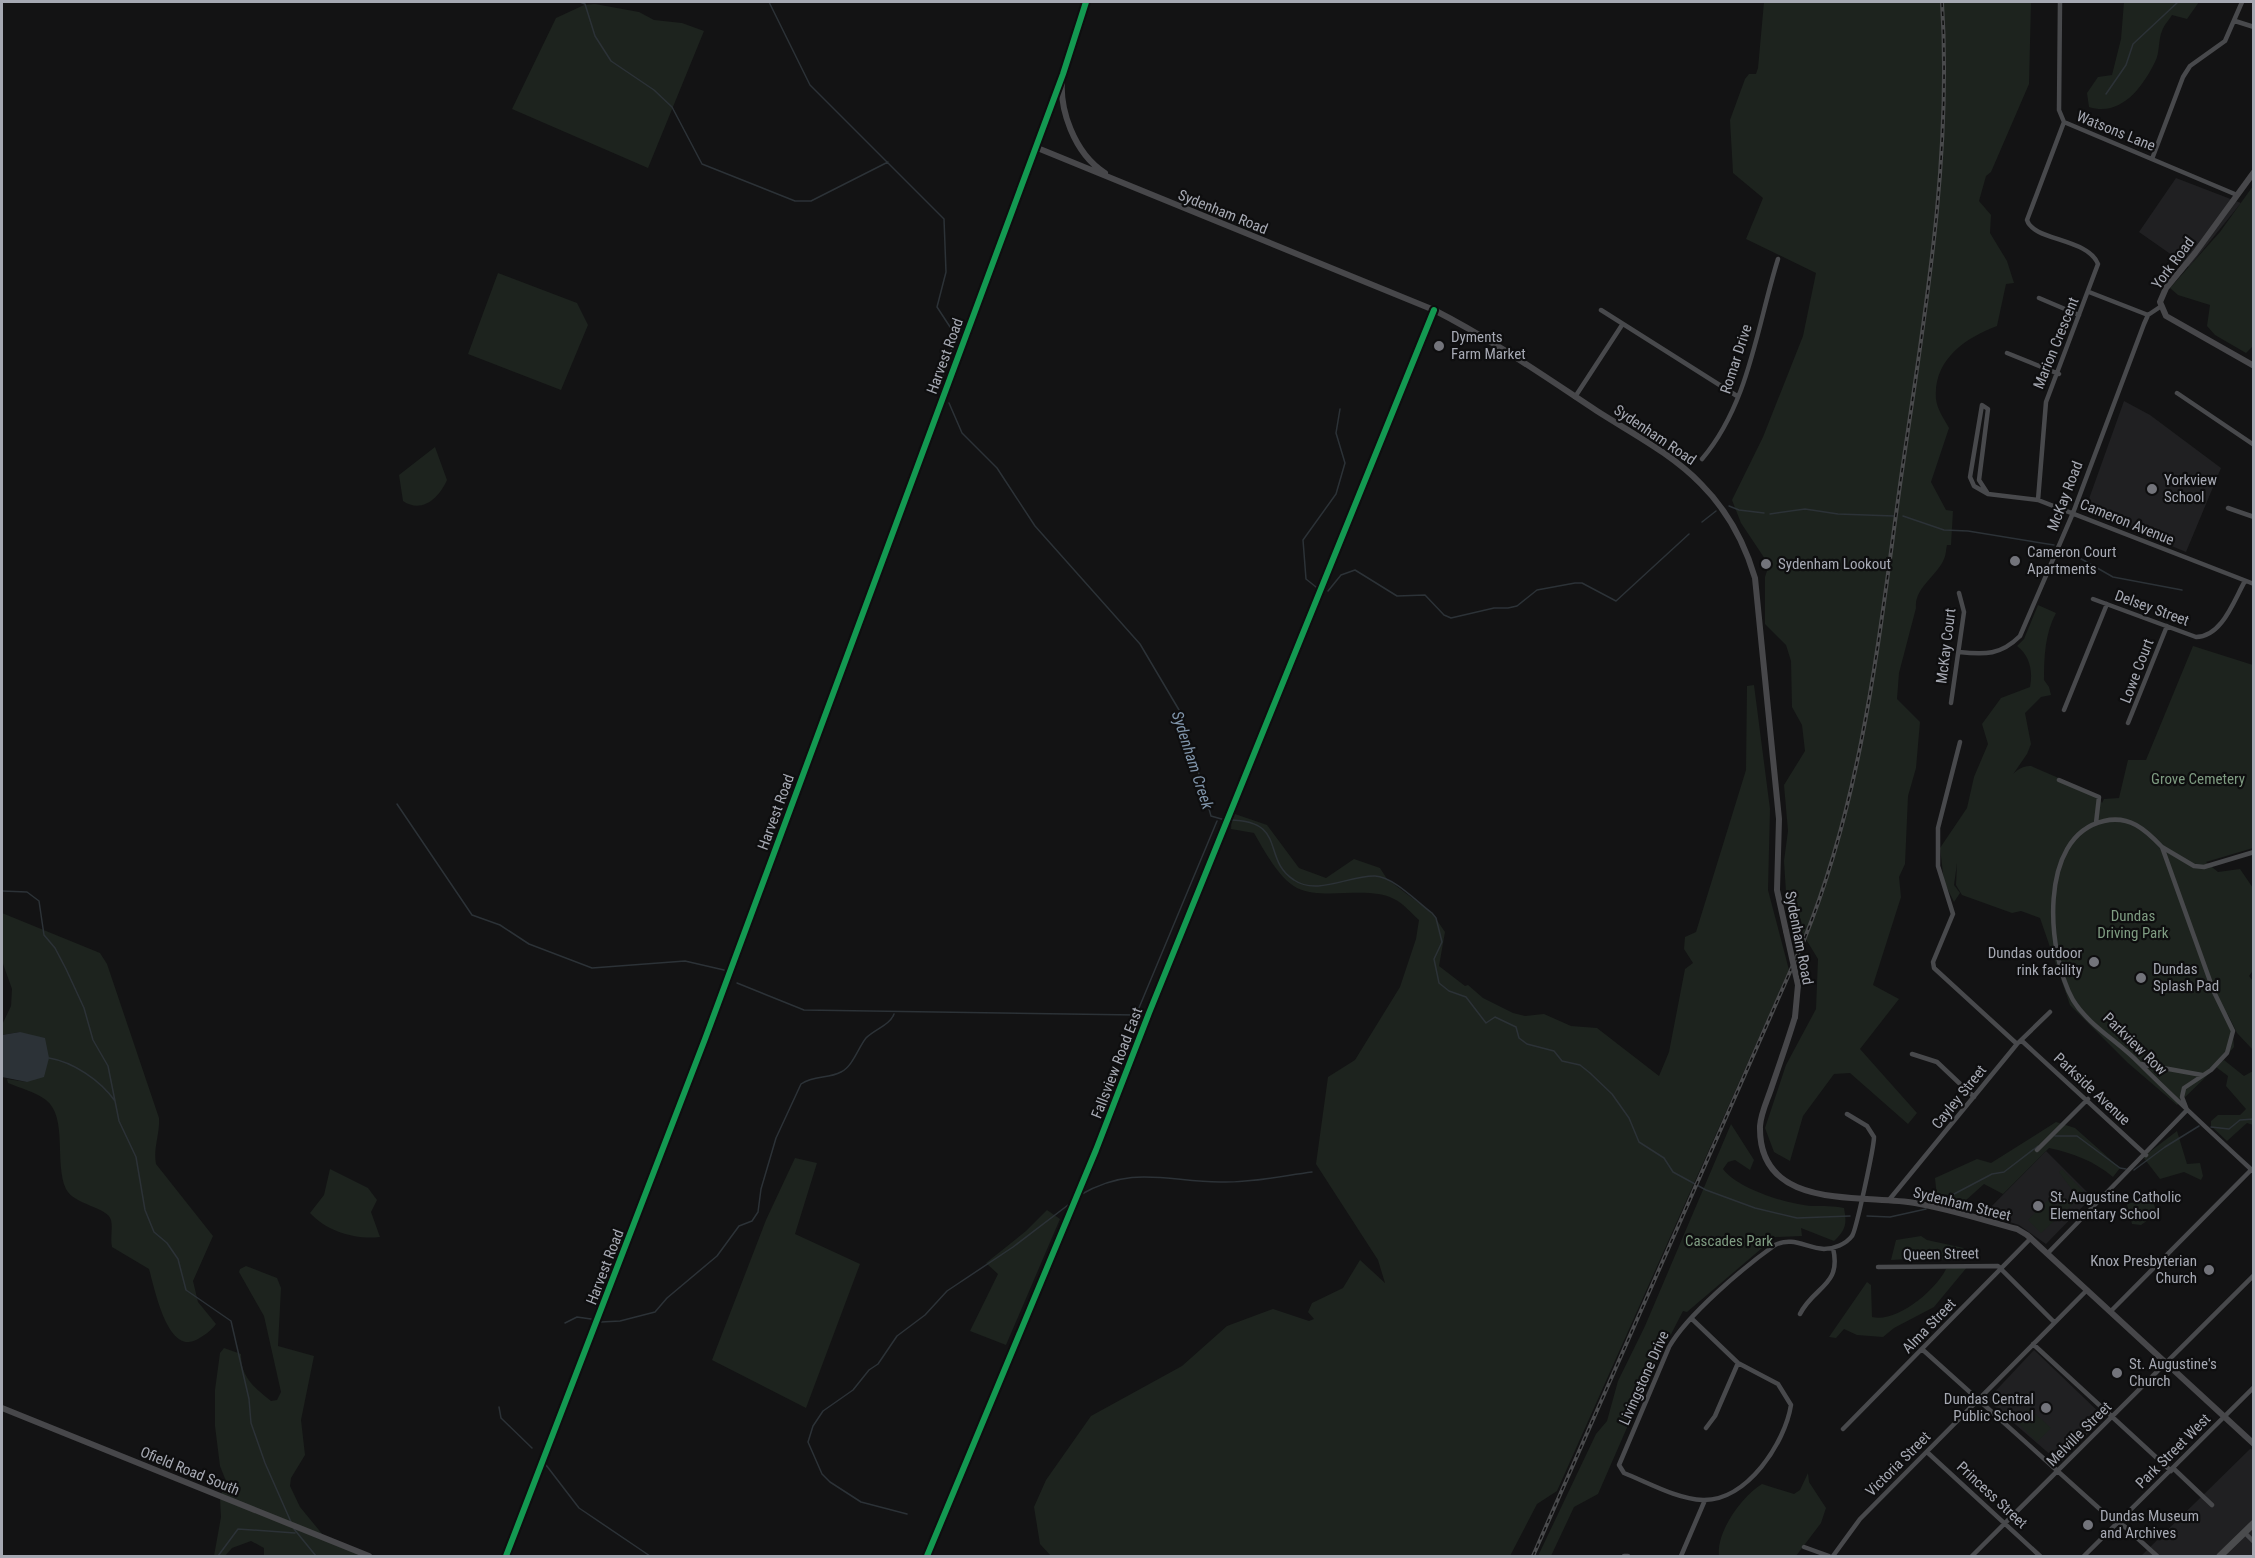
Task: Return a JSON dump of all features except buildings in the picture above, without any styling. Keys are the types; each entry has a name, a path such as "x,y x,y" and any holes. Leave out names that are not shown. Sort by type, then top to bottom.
{"main road":[{"path":"2220,1557 2253,1523"}],"street":[{"name":"Sydenham Road","path":"1086,2 1063,75 1065,110 1075,138 1090,160 1118,182"},
{"name":"Watsons Lane","path":"2060,2 2059,110 2064,122 2237,195"},
{"path":"2152,159 2183,77 2190,66 2225,41 2242,2"},
{"path":"2235,21 2253,27"},
{"name":"Harvest Road","path":"506,1557 705,1039 1063,75"},
{"path":"2064,122 2027,220 2034,229 2092,253 2098,264 2090,292"},
{"name":"Sydenham Road","path":"1035,147 1434,310 1686,469 1725,513 1749,558 1755,578 1779,819 1777,890 1798,985 1795,1017 1780,1062"},
{"name":"York Road","path":"2253,172 2195,253 2166,288 2161,297 2160,307 2166,316 2253,366"},
{"name":"Romar Drive","path":"1702,459 1725,430 1753,357 1778,258"},
{"name":"Marion Crescent","path":"2038,500 2046,402 2090,292 2148,315"},
{"path":"2039,298 2079,315"},
{"path":"2148,315 2160,307"},
{"name":"Fallsview Road East","path":"927,1557 1096,1150 1149,1013 1434,310"},
{"path":"1601,310 1737,396"},
{"name":"McKay Road","path":"1959,652 1994,654 2008,648 2020,636 2073,513 2110,408 2148,315"},
{"path":"1575,397 1622,325"},
{"path":"2007,353 2059,374"},
{"path":"2177,393 2253,445"},
{"path":"1982,405 1988,409 1978,480 1988,494 1974,486 1970,477 1982,405"},
{"name":"Cameron Avenue","path":"1988,494 2038,500 2253,584"},
{"path":"2228,508 2253,517"},
{"name":"Delsey Street","path":"2093,599 2196,637 2212,633 2245,580"},
{"name":"McKay Court","path":"1951,704 1964,605 1959,592"},
{"path":"2064,710 2107,604"},
{"name":"Lowe Court","path":"2128,723 2167,626"},
{"name":"Parkside Avenue","path":"1960,742 1938,828 1938,866 1953,914 1934,962 1934,968 2088,1099 2146,1155"},
{"path":"2059,780 2099,797 2096,823 2119,818 2130,821 2152,836 2162,847 2194,866 2207,867 2253,852"},
{"name":"Parkview Row","path":"2096,823 2086,828 2069,845 2057,879 2053,903 2052,921 2070,992 2079,1008 2252,1171"},
{"path":"2048,1253 2146,1155 2187,1110 2182,1097 2184,1088 2227,1053 2233,1031 2214,992 2162,847"},
{"name":"Cayley Street","path":"1889,1200 2020,1043 2050,1012"},
{"path":"1912,1054 1937,1062 1974,1097"},
{"name":"Sydenham Street","path":"1780,1062 1761,1119 1761,1140 1770,1164 1788,1184 1800,1189 1938,1208 2017,1229 2048,1253 2253,1444"},
{"path":"2141,1064 2202,1075"},
{"path":"2037,1150 2088,1099"},
{"path":"1800,1314 1833,1275 1836,1263 1833,1248 1845,1242 1854,1232 1874,1137 1867,1126 1847,1114"},
{"path":"2110,1311 2252,1171"},
{"name":"Alma Street","path":"1843,1429 2031,1238"},
{"name":"Livingstone Drive","path":"1706,1500 1685,1497 1624,1473 1619,1468 1669,1347 1678,1331 1691,1318 1775,1245 1792,1241 1820,1248 1833,1248"},
{"name":"Queen Street","path":"1878,1268 1994,1266 2002,1268"},
{"path":"2002,1268 2054,1322"},
{"name":"Melville Street","path":"1972,1557 2253,1275"},
{"name":"Victoria Street","path":"1831,1557 1860,1519 2087,1290"},
{"path":"1681,1557 1706,1500 1729,1495 1763,1467 1770,1457 1790,1412 1789,1397 1778,1384 1738,1363 1691,1318"},
{"path":"2033,1344 2212,1505"},
{"path":"1923,1350 2157,1557"},
{"path":"1706,1428 1715,1416 1738,1363"},
{"name":"Park Street West","path":"2084,1557 2253,1387"},
{"name":"Ofield Road South","path":"2,1408 369,1557"},
{"name":"Princess Street","path":"1927,1452 2040,1557"},
{"path":"2244,1532 2253,1542"},
{"path":"1804,1547 1831,1557"}],"shaded area":[{"path":"2176,178 2241,203 2189,267 2139,232"},
{"name":"Yorkview School","path":"2124,401 2150,415 2221,468 2186,552 2085,510"},
{"path":"20,1032 45,1038 49,1058 44,1077 27,1082 2,1077 2,1035"},
{"name":"St. Augustine Catholic Elementary School","path":"2046,1151 2092,1197 2046,1244 2019,1225 1984,1214"},
{"name":"Dundas Central Public School","path":"2034,1350 2104,1417 2060,1463 1987,1400"},
{"path":"2250,1449 2253,1450 2253,1556 2141,1556"}],"green space":[{"path":"1764,2 2031,2 2029,84 1991,172 1986,176 1979,201 1991,215 1990,233 2007,261 2014,283 2006,284 1997,326 1974,337 1953,352 1940,373 1936,385 1937,403 1949,428 1931,482 1946,510 1953,511 1951,545 1947,545 1941,565 1922,588 1916,601 1899,673 1897,699 1920,722 1916,768 1908,796 1905,864 1899,877 1901,897 1873,985 1899,999 1860,1049 1917,1113 1908,1124 1850,1073 1834,1074 1803,1116 1790,1161 1774,1152 1765,1128 1786,1065 1816,1009 1818,959 1787,908 1784,861 1788,831 1784,785 1805,751 1802,725 1792,707 1791,661 1786,645 1765,624 1765,577 1769,565 1741,523 1732,500 1763,437 1803,336 1816,273 1746,239 1763,198 1733,173 1730,120 1745,79 1749,74 1756,74 1758,68"},
{"path":"2124,2 2199,2 2187,19 2172,15 2162,31 2155,62 2144,81 2129,98 2111,108 2089,107 2087,93 2098,77 2112,75 2121,39"},
{"path":"595,4 639,12 654,20 682,23 704,31 648,168 512,109 556,18 584,5"},
{"path":"2253,186 2254,345 2246,353 2215,335 2207,326 2210,305 2178,295 2170,288 2220,232"},
{"path":"498,273 577,303 588,325 561,390 468,354"},
{"path":"435,447 447,480 444,487 429,502 417,506 410,505 403,501 399,475"},
{"name":"Dundas Driving Park","path":"2038,605 2056,613 2047,637 2044,663 2044,680 2051,695 2041,697 2025,713 2031,744 2013,775 2019,769 2031,766 2098,795 2102,803 2104,799 2119,798 2128,760 2146,760 2193,646 2253,665 2253,848 2206,862 2218,872 2240,869 2253,888 2254,969 2249,976 2253,981 2253,1050 2237,1033 2227,1013 2233,1032 2234,1047 2221,1062 2224,1060 2244,1076 2253,1071 2253,1125 2247,1123 2227,1141 2211,1126 2211,1121 2218,1115 2240,1115 2246,1109 2226,1086 2228,1076 2216,1067 2177,1105 2128,1063 2070,1005 2040,918 2021,911 2012,913 1962,895 1956,885 1957,863 1954,885 1960,893 1954,902 1944,882 1940,848 1967,808 1974,777 1988,744 1982,724 2001,698 2030,687 2029,664 2025,654 2017,646 2024,639"},
{"path":"1754,685 1770,809 1768,890 1789,970 1557,1491 1537,1504 1510,1556 1051,1556 1040,1544 1034,1507 1046,1480 1091,1416 1182,1366 1227,1326 1273,1309 1309,1321 1314,1319 1308,1312 1312,1303 1343,1288 1360,1260 1385,1283 1378,1260 1316,1164 1328,1077 1355,1060 1400,987 1416,939 1419,920 1401,903 1383,895 1308,892 1290,884 1267,856 1254,833 1231,829 1232,813 1267,825 1299,868 1326,878 1354,859 1380,868 1387,879 1432,913 1445,932 1439,966 1465,986 1468,985 1483,998 1513,1013 1525,1016 1544,1014 1571,1026 1597,1028 1659,1076 1669,1052 1685,969 1693,963 1684,949 1685,937 1696,932 1746,770 1747,686"},
{"path":"2,913 100,953 107,964 159,1118 156,1164 213,1236 193,1281 198,1302 216,1324 198,1339 188,1342 179,1339 171,1330 164,1319 149,1269 112,1247 112,1223 109,1216 76,1199 66,1189 61,1167 59,1129 53,1108 38,1095 8,1083 7,1079 27,1082 20,1032 2,1035 2,1025 11,1006 12,989 2,961"},
{"path":"2056,1122 2075,1128 2120,1168 2113,1177 2083,1158 2049,1148 2003,1194 1984,1184 1965,1201 1937,1197 1935,1178 1977,1159 1991,1163"},
{"name":"Cascades Park","path":"1731,1124 1754,1160 1750,1170 1735,1160 1728,1162 1723,1169 1730,1176 1751,1189 1777,1199 1802,1205 1844,1208 1843,1230 1834,1241 1801,1228 1802,1236 1775,1237 1687,1312 1683,1311 1650,1375 1598,1494 1574,1507 1551,1556 1538,1556 1596,1434 1607,1421 1618,1381 1645,1326"},
{"path":"2177,1131 2187,1164 2200,1163 2203,1176 2201,1180 2184,1172 2160,1179 2143,1157"},
{"path":"795,1158 817,1163 795,1234 860,1264 806,1408 712,1360 766,1220"},
{"path":"330,1169 368,1188 377,1200 371,1212 380,1237 361,1237 342,1233 324,1225 310,1213 324,1195"},
{"path":"2062,1169 2085,1193 2041,1233 2028,1220 2048,1200 2056,1207 2065,1198 2067,1201 2070,1199 2068,1196 2073,1191 2059,1172"},
{"path":"2152,1198 2157,1214 2141,1225 2132,1224 2127,1204"},
{"path":"1047,1210 1060,1219 1006,1345 970,1331 998,1274 986,1263 1026,1231"},
{"path":"1921,1236 1927,1240 1964,1248 1964,1256 1941,1260 1930,1252 1922,1258 1891,1260 1896,1240"},
{"path":"246,1266 277,1278 281,1288 278,1346 314,1356 301,1420 305,1455 291,1478 290,1486 300,1507 323,1535 364,1556 264,1556 264,1548 251,1541 232,1548 225,1556 214,1556 221,1517 220,1498 226,1481 220,1466 215,1426 215,1390 220,1353 224,1348 241,1354 246,1376 271,1401 277,1400 281,1392 264,1316 239,1272"},
{"path":"1968,1266 1934,1307 1894,1328 1883,1337 1857,1335 1844,1329 1836,1338 1829,1337 1867,1282 1871,1285 1872,1317 1882,1318 1904,1310 1915,1303 1934,1286 1946,1269"},
{"path":"2029,1408 2051,1428 2037,1442 2016,1421"},
{"path":"1808,1473 1809,1482 1826,1508 1821,1523 1796,1556 1719,1556 1719,1547 1726,1526 1746,1497 1762,1484 1794,1494 1800,1490"}],"waterway":[{"path":"580,2 585,4 595,36 611,61 654,90 672,107 702,164 795,201 811,201 888,162"},
{"name":"Sydenham Creek","path":"769,2 810,85 944,219 946,272 937,307 956,336 938,391"},
{"path":"2106,94 2126,65 2133,44 2178,2"},
{"name":"Sydenham Creek","path":"949,403 962,433 997,468 1035,526 1140,644 1182,715 1211,816 1225,820"},
{"path":"1316,587 1306,579 1303,540 1336,494 1345,463 1336,433 1340,409"},
{"path":"1729,506 1739,510 1764,513"},
{"path":"1770,514 1805,509 1838,514 1894,516"},
{"path":"1702,522 1716,511"},
{"path":"1903,516 1944,530 1968,531 2054,545"},
{"path":"1328,591 1341,575 1355,570 1397,596 1425,595 1444,615 1451,618 1494,608 1517,606 1537,590 1575,583 1582,583 1616,601 1689,534"},
{"path":"2062,548 2113,577 2182,590"},
{"path":"397,804 472,915 500,925 529,944 592,968 685,961 724,970"},
{"name":"Sydenham Creek","path":"1230,820 1248,822 1260,827 1267,834 1284,871 1303,884 1323,886 1375,876 1382,877 1405,891 1436,918 1442,942 1434,959 1439,983 1449,991 1466,997 1486,1023 1495,1017 1516,1027 1519,1038 1527,1044 1554,1051 1562,1061 1580,1065 1590,1073 1612,1094 1629,1118 1639,1142 1664,1158 1673,1172 1706,1190 1755,1208 1797,1218 1850,1216"},
{"path":"737,983 804,1010 1136,1015 1217,821"},
{"path":"2,891 27,892 39,901 44,935 55,948 66,969 84,1008 93,1040 108,1066 119,1121 136,1157 145,1210 154,1232 167,1243 178,1259 186,1290 231,1321 249,1399 251,1423 265,1463 291,1522"},
{"path":"601,1322 620,1321 655,1312 667,1298 717,1256 739,1226 752,1221 758,1212 761,1189 776,1138 801,1084 811,1079 836,1074 845,1069 866,1038 889,1021 894,1014"},
{"path":"49,1058 67,1063 85,1073 102,1086 115,1101"},
{"name":"Sydenham Creek","path":"2211,1127 2229,1129 2240,1120 2254,1119"},
{"name":"Sydenham Creek","path":"2134,1170 2199,1126"},
{"name":"Sydenham Creek","path":"2055,1136 2077,1136 2120,1168 2126,1169"},
{"name":"Sydenham Creek","path":"1937,1203 1992,1174 2004,1172 2038,1146"},
{"path":"1080,1195 1116,1180 1133,1177 1231,1182 1312,1172"},
{"path":"907,1514 861,1502 830,1482 822,1474 808,1442 813,1426 823,1411 853,1390 869,1370 878,1364 897,1336 925,1315 947,1291 1013,1247 1072,1202"},
{"name":"Sydenham Creek","path":"1867,1216 1890,1217 1926,1209"},
{"path":"565,1323 577,1317 591,1319"},
{"path":"499,1407 501,1418 532,1448"},
{"path":"546,1465 579,1508 650,1556"},
{"path":"218,1556 238,1529 295,1533"},
{"path":"294,1529 316,1556"}],"railway":[{"path":"1533,1556 1804,940 1841,827 1867,712 1927,300 1943,122 1942,2"}],"cycle path":[{"path":"506,1556 705,1039 1063,74 1086,2"},
{"path":"927,1556 1096,1150 1149,1013 1434,310"}],"place":[{"name":"Dyments Farm Market","path":"1439,346"},
{"name":"Yorkview School","path":"2152,489"},
{"name":"Cameron Court Apartments","path":"2015,561"},
{"name":"Sydenham Lookout","path":"1766,564"},
{"name":"Dundas outdoor rink facility","path":"2094,962"},
{"name":"Dundas Splash Pad","path":"2141,978"},
{"name":"St. Augustine Catholic Elementary School","path":"2038,1206"},
{"name":"Knox Presbyterian Church","path":"2209,1270"},
{"name":"St. Augustine's Church","path":"2117,1373"},
{"name":"Dundas Central Public School","path":"2046,1408"},
{"name":"Dundas Museum and Archives","path":"2088,1525"}],"park label":[{"name":"Grove Cemetery","path":"2198,779"}]}
